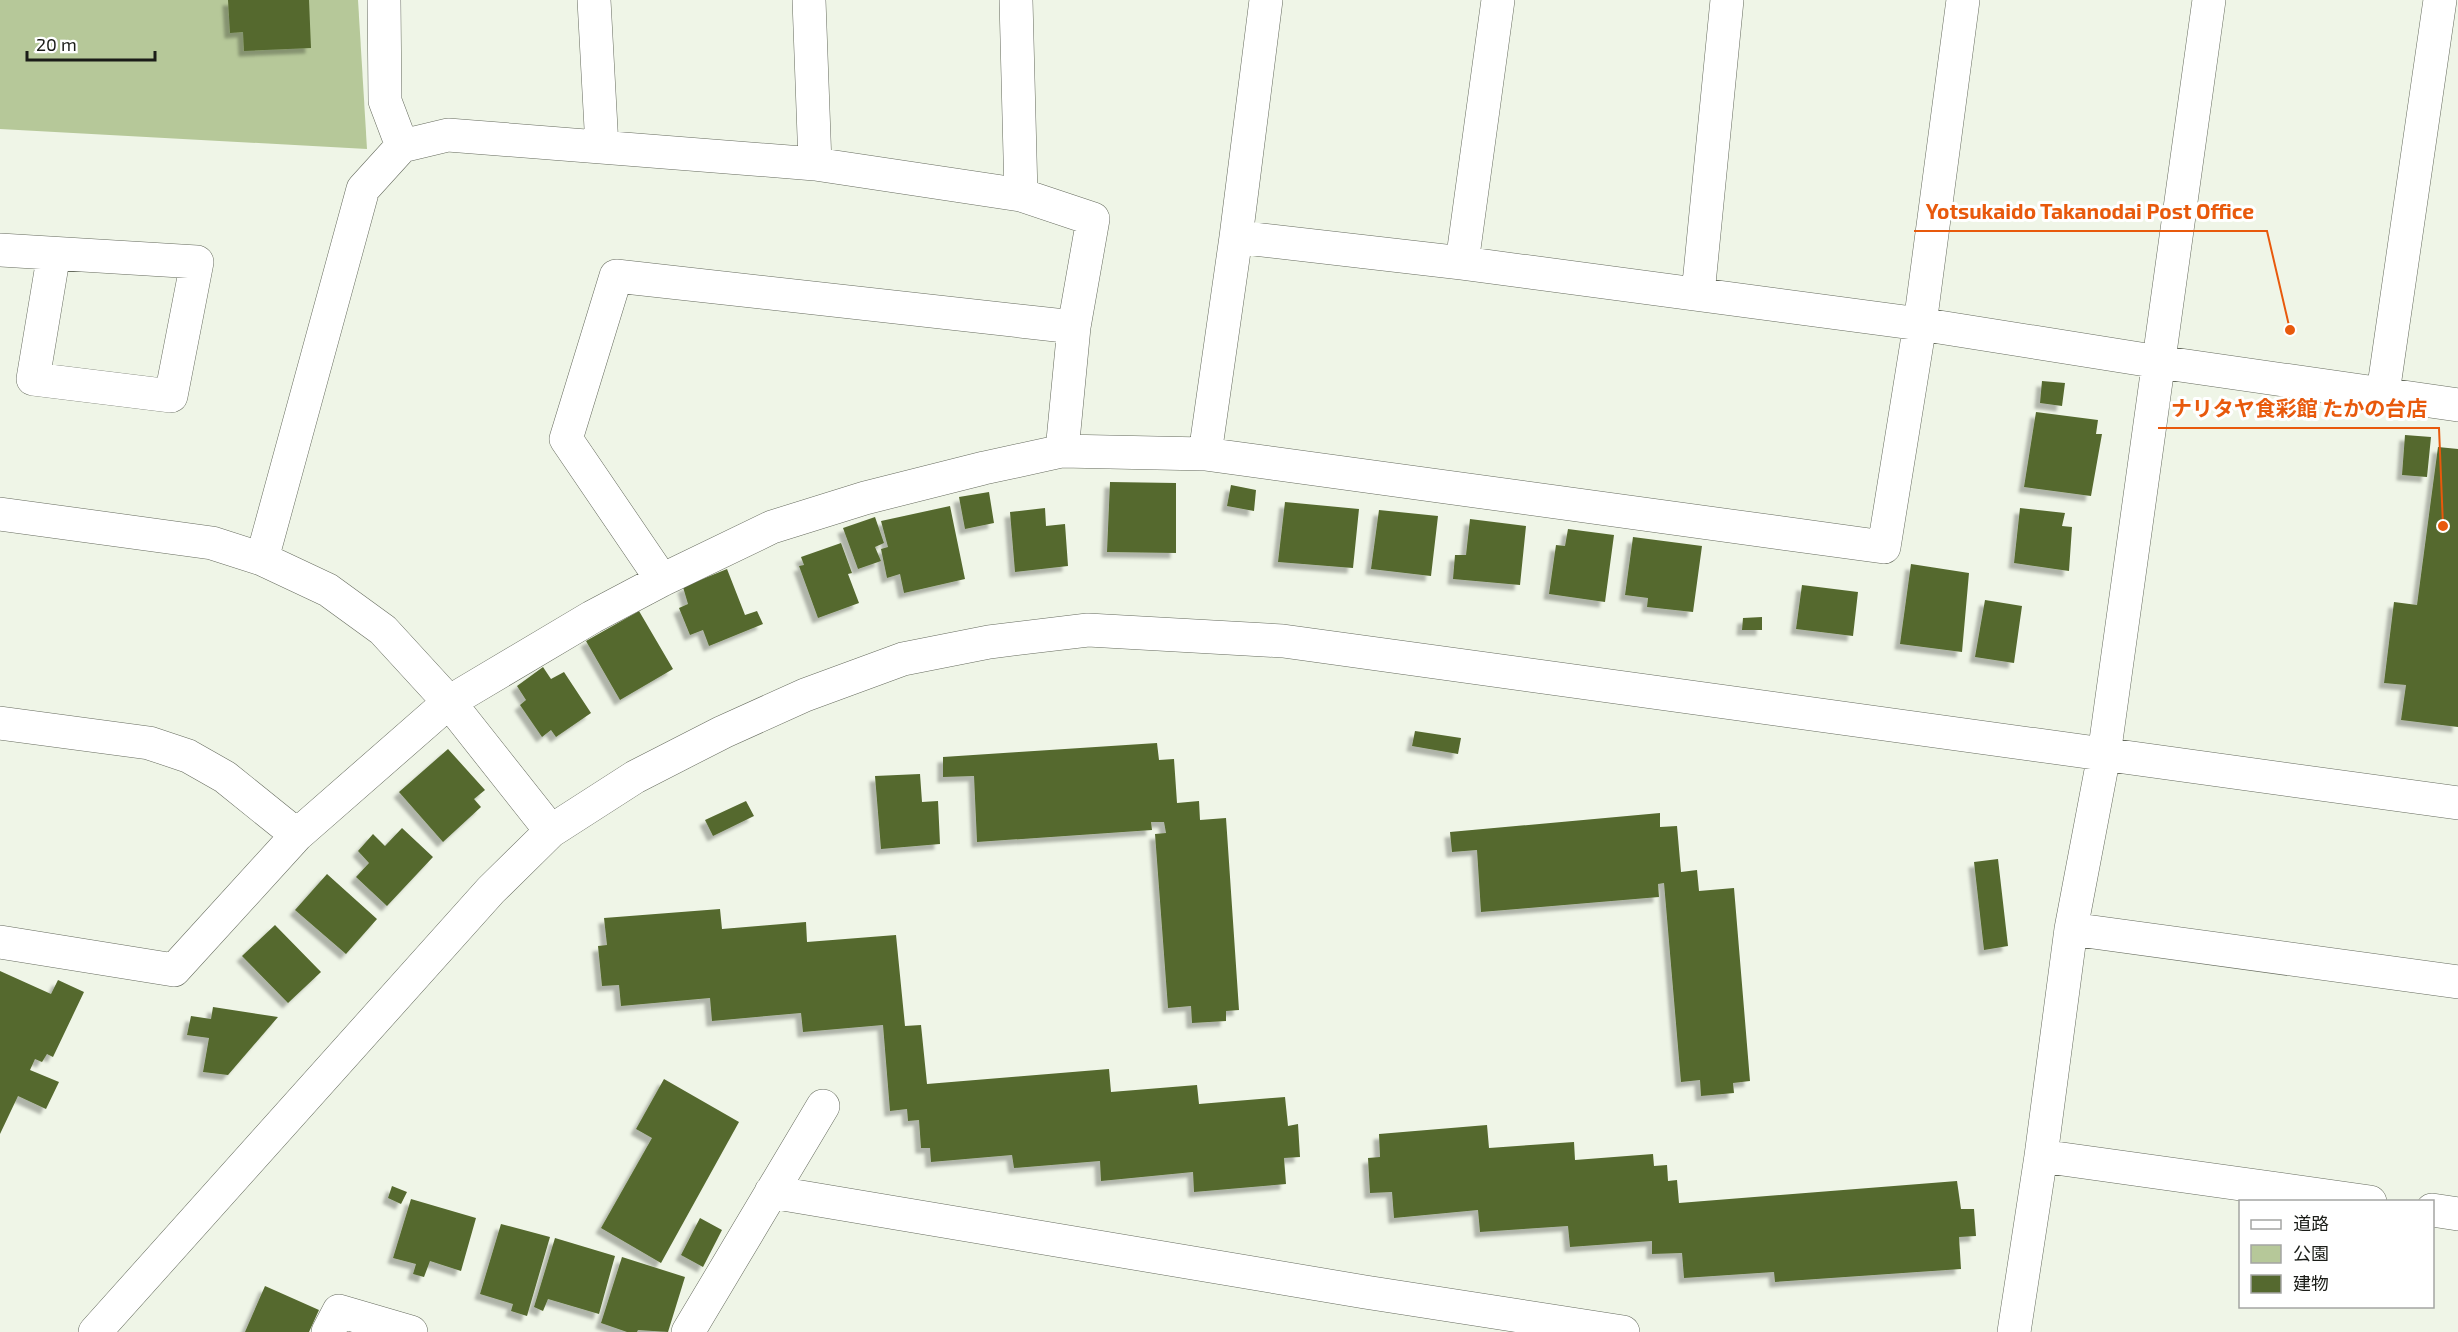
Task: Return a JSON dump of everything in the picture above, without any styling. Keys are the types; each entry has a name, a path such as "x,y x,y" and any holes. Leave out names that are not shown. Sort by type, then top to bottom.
{"street":[{"path":"384,0 386,101 402,146"},
{"path":"594,0 602,147"},
{"path":"809,0 815,164"},
{"path":"1016,0 1021,195"},
{"path":"1205,454 1236,237 1266,0"},
{"path":"1462,263 1498,0"},
{"path":"1698,294 1727,0"},
{"path":"0,942 174,970 297,835 449,702 592,617 662,579 772,527 865,498 1062,451 1205,454 1884,547 1920,324 1963,0"},
{"path":"2014,1332 2041,1156 2071,929 2104,755 2209,0"},
{"path":"2383,393 2440,0"},
{"path":"262,559 363,189 402,146 448,135 815,164 1021,195 1094,219 1074,327 1062,451"},
{"path":"1236,237 1462,263 1920,324 2159,362 2458,405"},
{"path":"0,250 197,262 171,396 33,379 53,259"},
{"path":"662,579 566,438 615,276 1074,327"},
{"path":"0,514 212,543 262,559 328,590 383,630 449,702 550,831"},
{"path":"95,1332 491,890 550,831 635,777 723,732 805,695 903,659 989,642 1089,630 1283,641 2458,803"},
{"path":"0,723 149,743 188,756 225,777 297,835"},
{"path":"2071,929 2458,982"},
{"path":"688,1332 823,1106"},
{"path":"2041,1156 2356,1200"},
{"path":"771,1192 1365,1292 1623,1332"},
{"path":"2434,1210 2458,1214"},
{"path":"328,1332 339,1311 411,1332"}],"green space":[{"path":"0,0 358,0 367,149 0,129"}],"building":[{"path":"228,0 309,0 311,48 244,51 243,32 230,33"},
{"path":"2042,381 2065,383 2062,406 2040,403"},
{"path":"2036,412 2098,420 2096,434 2102,434 2091,496 2024,487"},
{"path":"2405,435 2431,437 2427,477 2402,475"},
{"path":"2438,447 2458,449 2458,727 2401,720 2406,685 2384,683 2394,602 2417,605"},
{"path":"1110,482 1176,483 1176,553 1107,552"},
{"path":"1231,485 1256,490 1254,511 1227,506"},
{"path":"989,492 994,523 965,529 959,497"},
{"path":"1285,502 1359,509 1353,568 1278,562"},
{"path":"950,506 965,579 904,593 900,574 887,578 881,549 888,547 881,521"},
{"path":"1045,508 1046,526 1065,524 1068,566 1015,572 1010,512"},
{"path":"2020,508 2065,513 2062,526 2072,527 2069,571 2014,563"},
{"path":"1379,510 1438,516 1431,576 1371,569"},
{"path":"875,517 884,543 875,547 881,561 858,569 843,528"},
{"path":"1470,519 1526,526 1520,585 1453,579 1455,555 1466,555"},
{"path":"1568,529 1614,535 1605,602 1549,594 1556,545 1565,546"},
{"path":"1633,537 1702,546 1693,612 1647,607 1648,598 1625,595"},
{"path":"841,543 852,573 848,574 859,603 818,618 799,566 804,565 801,557"},
{"path":"1911,564 1969,573 1962,652 1900,644"},
{"path":"727,569 745,615 757,611 763,624 709,646 703,630 690,635 679,608 688,604 683,587"},
{"path":"1802,585 1858,592 1853,636 1796,629"},
{"path":"1985,600 2022,606 2014,663 1975,657"},
{"path":"639,611 673,669 620,700 586,641"},
{"path":"1762,617 1762,630 1742,630 1743,618"},
{"path":"543,667 551,679 564,672 591,713 556,737 551,730 542,737 520,705 526,700 517,686"},
{"path":"1415,731 1461,738 1458,754 1412,746"},
{"path":"1157,743 1159,760 1174,759 1177,803 1199,801 1200,820 1226,818 1239,1010 1226,1011 1226,1021 1192,1023 1191,1006 1168,1008 1155,834 1166,833 1164,822 1151,822 1152,830 977,842 974,776 943,777 943,757"},
{"path":"448,749 485,790 474,799 481,807 443,842 399,792"},
{"path":"920,774 922,802 938,801 940,844 881,849 875,776"},
{"path":"746,801 754,816 713,836 705,820"},
{"path":"1660,813 1660,827 1677,826 1681,872 1697,870 1699,891 1734,888 1750,1081 1733,1083 1734,1093 1701,1096 1700,1080 1681,1082 1664,883 1658,884 1659,897 1481,912 1477,850 1452,852 1450,832"},
{"path":"402,828 433,857 387,906 356,877 369,863 358,851 373,834 385,846"},
{"path":"1998,859 2008,946 1984,950 1974,862"},
{"path":"327,874 377,919 346,954 295,910"},
{"path":"720,909 722,929 806,922 807,942 896,935 905,1026 921,1025 927,1084 1109,1069 1111,1092 1197,1085 1199,1104 1285,1097 1288,1126 1298,1124 1300,1157 1284,1158 1286,1184 1194,1192 1193,1172 1101,1181 1100,1161 1014,1168 1012,1155 931,1162 930,1148 921,1148 919,1120 908,1121 907,1109 890,1111 883,1025 803,1032 801,1013 712,1021 710,998 621,1006 619,985 602,986 598,946 607,945 604,918"},
{"path":"275,925 321,972 288,1003 242,956"},
{"path":"0,971 51,994 58,980 84,992 53,1057 47,1054 42,1062 35,1059 30,1070 59,1082 46,1109 18,1096 0,1134"},
{"path":"213,1007 278,1017 228,1075 203,1072 209,1038 187,1035 191,1016 211,1019"},
{"path":"664,1079 739,1122 661,1263 601,1228 652,1138 636,1129"},
{"path":"1487,1125 1489,1148 1574,1142 1575,1160 1653,1154 1654,1166 1667,1165 1668,1181 1677,1180 1679,1203 1957,1181 1961,1209 1974,1209 1976,1236 1959,1237 1961,1269 1775,1282 1774,1272 1684,1278 1682,1253 1652,1254 1652,1241 1570,1247 1568,1226 1480,1232 1478,1210 1394,1218 1392,1192 1370,1193 1368,1158 1380,1157 1379,1134"},
{"path":"392,1186 407,1192 401,1204 388,1198"},
{"path":"411,1199 476,1218 461,1271 430,1261 424,1277 413,1274 416,1264 393,1258"},
{"path":"700,1218 722,1230 703,1267 681,1255"},
{"path":"501,1224 550,1237 527,1316 511,1311 513,1304 480,1294"},
{"path":"555,1238 615,1256 599,1314 548,1299 543,1311 534,1307"},
{"path":"622,1257 685,1277 668,1332 638,1330 627,1332 601,1323"},
{"path":"265,1286 319,1310 309,1332 245,1332"}],"place":[{"name":"Yotsukaido Takanodai Post Office","path":"2290,330"},
{"name":"ナリタヤ食彩館 たかの台店","path":"2443,526"}]}
